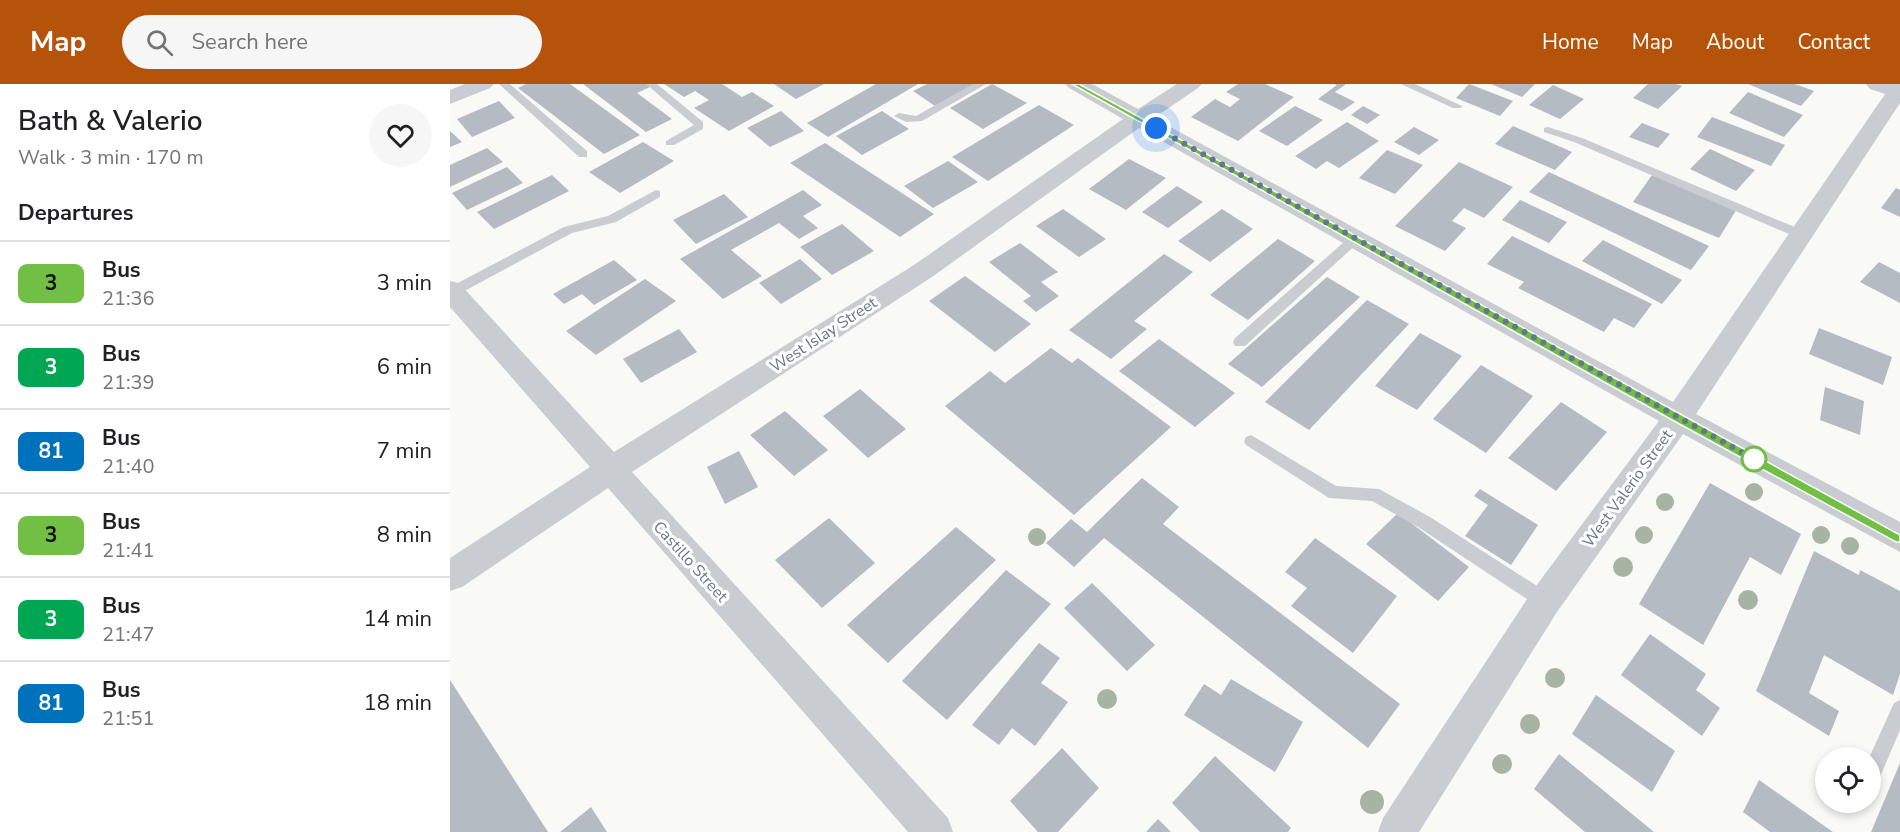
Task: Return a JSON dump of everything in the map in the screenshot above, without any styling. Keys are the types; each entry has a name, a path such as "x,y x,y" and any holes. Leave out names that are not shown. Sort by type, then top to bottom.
{"street":[{"path":"450,98 483,84"},
{"path":"1076,84 1678,418 1900,538"},
{"name":"West Islay Street","path":"463,567 559,501 923,270 1137,118 1191,84"},
{"name":"West Valerio Street","path":"1397,832 1545,601 1678,418 1894,88"},
{"name":"Castillo Street","path":"451,291 934,832"}],"lane":[{"path":"504,84 583,154"},
{"path":"651,84 699,124 695,130 670,143"},
{"path":"899,116 906,119 918,119 981,84"},
{"path":"1406,84 1456,106"},
{"path":"1548,130 1589,144 1800,234"},
{"path":"451,291 568,230 612,219 656,194"},
{"path":"1240,342 1356,238"},
{"path":"1251,441 1334,493 1374,495 1424,522 1545,601"},
{"path":"1881,752 1900,709"}],"building":[{"path":"526,84 570,84 640,135 604,154 518,88"},
{"path":"583,84 646,84 650,87 637,93 672,119 646,132"},
{"path":"664,84 722,84 742,97 752,92 774,106 729,131 694,108 709,100 695,91 684,97"},
{"path":"774,84 824,84 796,99"},
{"path":"876,84 918,84 828,137 807,123"},
{"path":"927,84 976,84 935,106 913,91"},
{"path":"992,84 1027,103 983,129 950,108"},
{"path":"1238,84 1265,84 1294,97 1238,141 1191,117 1215,99 1230,107 1240,99 1226,92"},
{"path":"1334,84 1346,84 1335,92 1355,102 1342,111 1318,99 1337,85"},
{"path":"1469,84 1513,101 1500,116 1456,98"},
{"path":"1491,84 1535,84 1522,97"},
{"path":"1648,84 1682,86 1658,109 1633,98"},
{"path":"1748,84 1795,84 1814,91 1801,106"},
{"path":"1553,85 1584,99 1560,119 1529,105"},
{"path":"1748,92 1803,115 1784,137 1729,113"},
{"path":"499,101 515,118 472,137 457,119"},
{"path":"1039,105 1074,125 988,181 952,157"},
{"path":"1295,106 1323,120 1287,146 1259,131"},
{"path":"1363,106 1380,115 1367,124 1351,115"},
{"path":"781,111 804,131 770,147 747,128"},
{"path":"882,111 909,129 862,155 836,136"},
{"path":"1712,117 1785,145 1771,166 1697,137"},
{"path":"1347,122 1379,141 1339,168 1327,161 1316,169 1295,156"},
{"path":"1642,123 1670,134 1658,148 1629,137"},
{"path":"1513,126 1572,152 1555,170 1495,144"},
{"path":"1414,127 1439,140 1419,155 1394,142"},
{"path":"450,131 462,142 450,147"},
{"path":"643,142 674,161 620,193 589,172"},
{"path":"825,143 934,214 900,237 790,163"},
{"path":"487,148 503,162 450,187 450,165"},
{"path":"1710,149 1755,170 1736,191 1690,169"},
{"path":"1387,150 1423,165 1395,194 1359,178"},
{"path":"1129,159 1166,178 1126,210 1089,189"},
{"path":"948,161 978,182 933,208 904,186"},
{"path":"1459,162 1513,187 1484,218 1464,208 1452,221 1466,228 1445,251 1395,226"},
{"path":"507,167 523,183 467,210 452,193"},
{"path":"1549,172 1709,246 1691,270 1529,192"},
{"path":"552,175 569,191 494,229 477,212"},
{"path":"1652,175 1737,209 1719,238 1633,202"},
{"path":"1177,186 1203,202 1168,228 1142,212"},
{"path":"1896,188 1900,190 1900,217 1881,208"},
{"path":"803,190 822,205 803,216 818,228 799,239 779,223 731,250 762,276 723,299 680,259"},
{"path":"724,194 748,217 696,244 673,220"},
{"path":"1520,200 1567,222 1549,243 1502,220"},
{"path":"1063,209 1106,239 1079,257 1036,226"},
{"path":"1222,209 1253,229 1210,262 1178,241"},
{"path":"842,224 874,251 832,275 800,247"},
{"path":"1512,236 1652,304 1634,328 1614,318 1604,332 1518,288 1524,282 1487,264"},
{"path":"1278,239 1315,261 1248,320 1210,295"},
{"path":"1603,240 1682,280 1662,304 1582,261"},
{"path":"1020,243 1058,272 1041,282 1059,296 1036,312 1023,301 1031,296 989,262"},
{"path":"1164,254 1193,272 1134,321 1147,329 1111,359 1069,330"},
{"path":"800,259 822,279 781,304 759,283"},
{"path":"614,260 637,280 594,305 582,294 564,304 553,294"},
{"path":"1879,262 1900,273 1900,303 1860,282"},
{"path":"965,276 1031,324 995,352 929,301"},
{"path":"1327,277 1360,297 1262,387 1228,364"},
{"path":"645,279 676,301 596,355 566,331"},
{"path":"1367,300 1409,324 1309,430 1265,402"},
{"path":"1819,328 1892,357 1883,385 1809,354"},
{"path":"679,329 697,352 641,383 623,359"},
{"path":"1420,333 1462,356 1417,410 1375,386"},
{"path":"1159,339 1235,393 1195,427 1119,371"},
{"path":"1051,348 1072,363 1078,358 1171,427 1074,515 945,406 990,371 1005,383"},
{"path":"1481,365 1533,396 1486,453 1433,419"},
{"path":"1825,387 1864,401 1860,435 1820,420"},
{"path":"860,389 906,429 868,458 823,416"},
{"path":"1561,402 1607,432 1556,491 1508,458"},
{"path":"785,411 828,450 794,476 750,435"},
{"path":"739,451 758,487 725,504 707,467"},
{"path":"1142,478 1179,507 1163,524 1400,704 1368,748 1104,538 1074,567 1046,543 1071,519 1087,532"},
{"path":"1710,483 1801,534 1781,575 1750,557 1703,645 1639,604"},
{"path":"1480,489 1538,525 1511,565 1465,536 1488,505 1474,496"},
{"path":"1398,513 1469,567 1438,601 1366,544"},
{"path":"829,518 875,563 822,608 775,560"},
{"path":"956,527 996,560 888,663 847,625"},
{"path":"1315,538 1397,596 1353,653 1291,606 1307,588 1285,572"},
{"path":"1814,551 1859,575 1860,570 1900,591 1900,674 1893,695 1824,655 1809,693 1839,711 1829,736 1756,691"},
{"path":"1006,570 1051,604 947,720 902,681"},
{"path":"1092,583 1155,645 1127,671 1064,608"},
{"path":"1650,634 1706,674 1696,690 1720,708 1702,736 1621,675"},
{"path":"1039,643 1060,658 1041,683 1068,702 1035,746 1012,728 999,745 972,725"},
{"path":"1231,679 1303,722 1275,772 1184,715 1204,684 1221,695"},
{"path":"450,680 548,832 450,832"},
{"path":"1596,695 1675,751 1652,792 1572,734"},
{"path":"1062,748 1099,788 1058,832 1038,832 1010,801"},
{"path":"1559,754 1654,832 1585,832 1534,789"},
{"path":"1215,756 1291,828 1288,832 1200,832 1172,803"},
{"path":"1900,763 1900,832 1871,832 1881,813"},
{"path":"1759,780 1833,832 1770,832 1743,812"},
{"path":"591,807 607,832 560,832"},
{"path":"1158,819 1171,832 1146,832"}],"bus line":[{"name":"3","path":"1076,84 1900,539"}],"route":[{"path":"1156,128 1754,459"}]}
